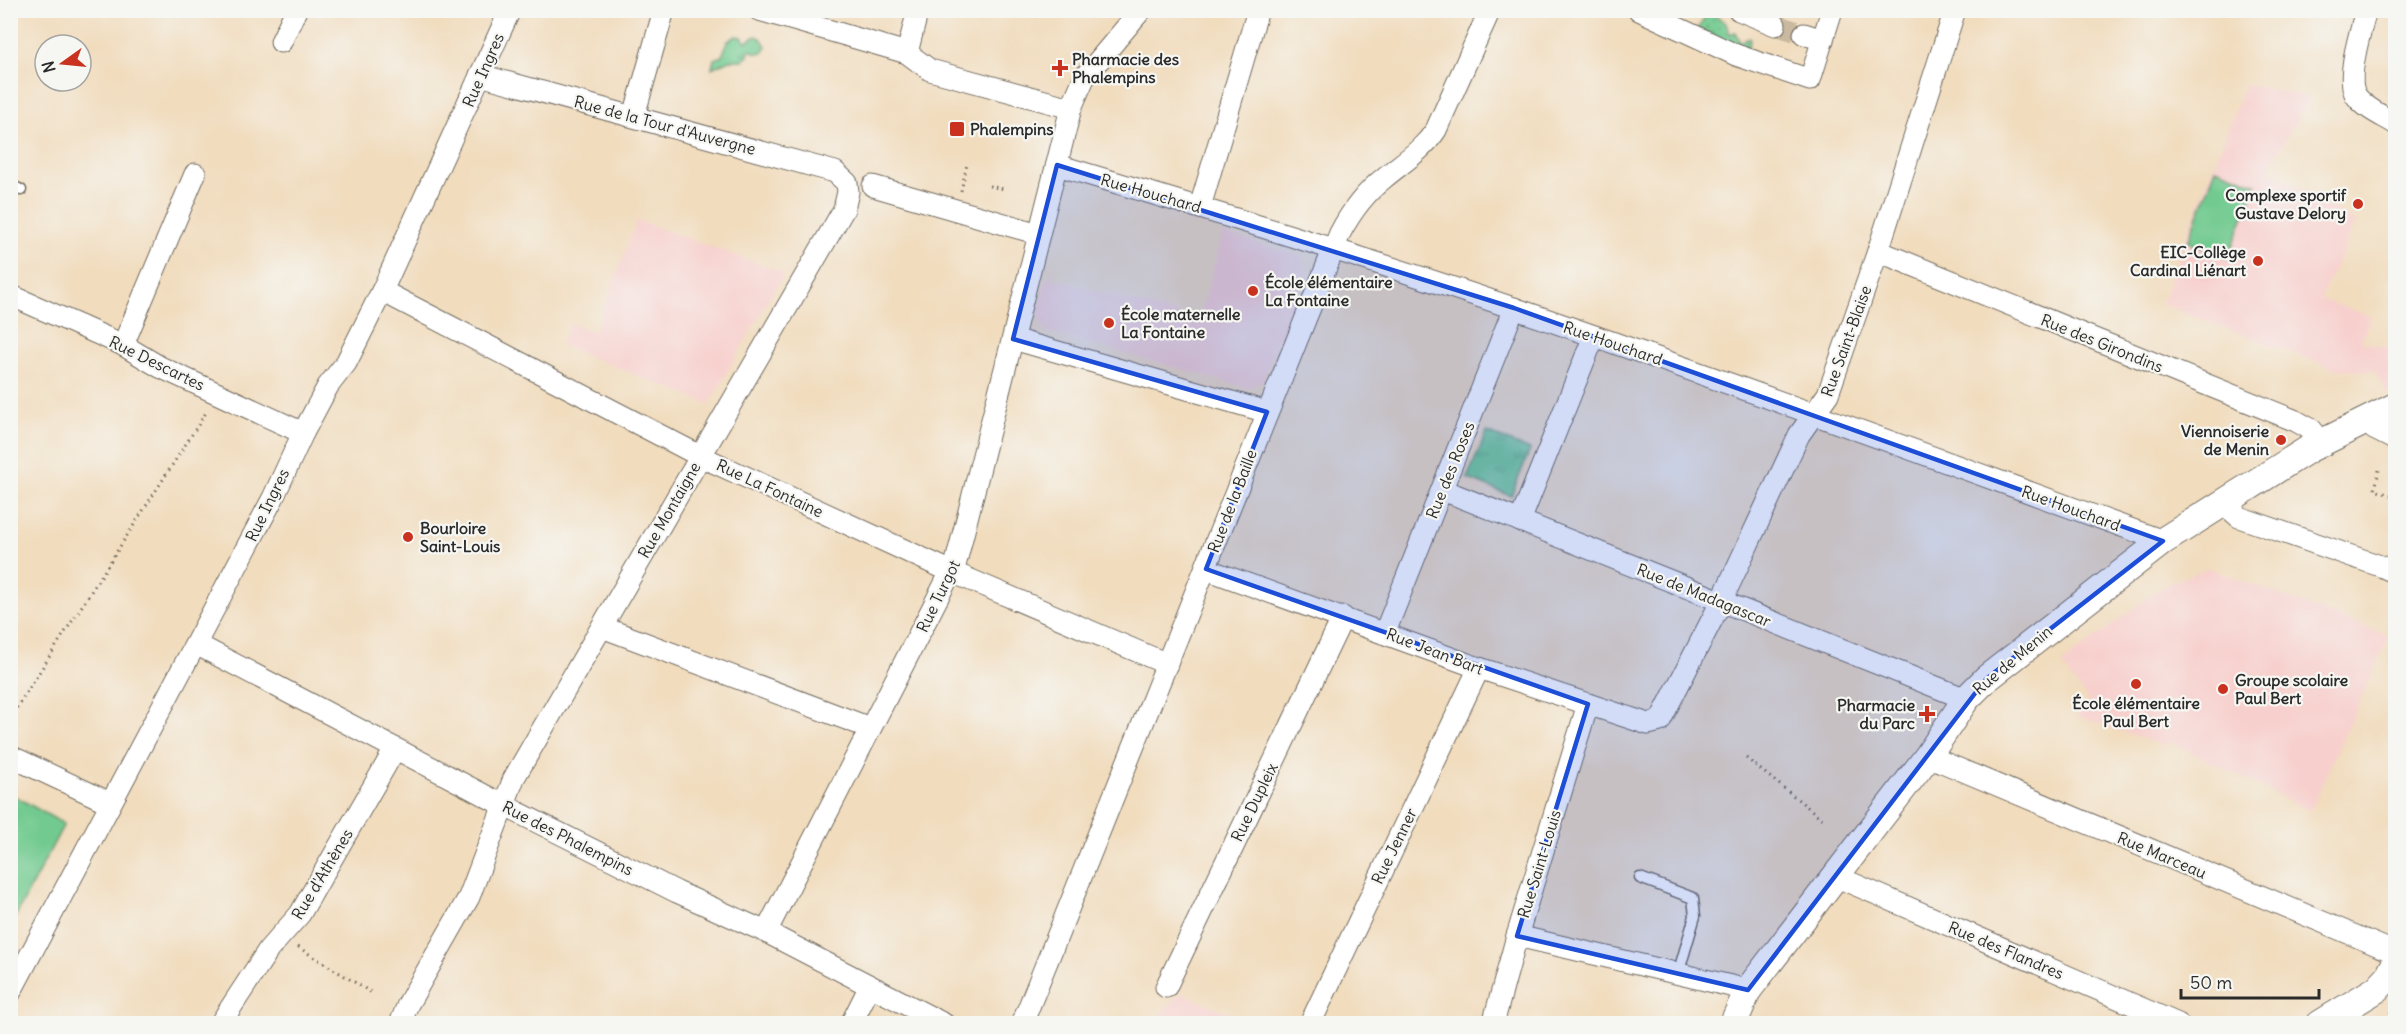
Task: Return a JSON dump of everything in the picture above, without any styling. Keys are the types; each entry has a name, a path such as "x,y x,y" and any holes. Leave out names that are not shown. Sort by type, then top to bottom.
{"street":[{"path":"281,42 296,10"},
{"name":"Rue Ingres","path":"10,993 273,498 328,386 346,363 382,291 510,10"},
{"path":"634,116 664,10"},
{"path":"759,10 790,15 907,53 930,69 1071,108"},
{"path":"907,53 918,10"},
{"name":"Rue Turgot","path":"765,932 952,572 960,552 1071,108 1084,78 1141,10"},
{"path":"1200,207 1258,10"},
{"name":"Rue de la Baille","path":"1022,1023 1333,249 1346,222 1363,197 1383,178 1424,147 1436,130 1490,10"},
{"path":"1639,10 1736,55 1810,80 1814,37 1832,10"},
{"path":"1739,10 1772,19"},
{"name":"Rue Saint-Blaise","path":"1663,718 1721,602 1799,435 1828,394 1878,251 1955,10"},
{"path":"2366,10 2352,72 2352,87 2358,99 2365,105 2396,123"},
{"name":"Rue de la Tour d'Auvergne","path":"480,75 835,172 847,183"},
{"name":"Rue Houchard","path":"1057,165 1200,207 1514,308 2163,542"},
{"path":"123,345 195,174"},
{"name":"Rue Montaigne","path":"400,1023 408,1004 469,897 514,778 844,209 848,192 847,183"},
{"path":"873,186 1039,234"},
{"name":"Rue des Girondins","path":"1878,251 2296,421 2312,430 2322,442"},
{"name":"Rue La Fontaine","path":"382,291 700,456 952,572 1167,664"},
{"name":"Rue Descartes","path":"10,295 123,345 160,367 303,433"},
{"name":"Rue des Roses","path":"1385,632 1514,308"},
{"path":"1520,521 1594,336"},
{"path":"1013,339 1267,412"},
{"name":"Rue de Menin","path":"1733,1023 1748,990 1928,756 1966,699 1986,679 2163,542 2322,442 2396,406"},
{"path":"2367,421 2374,429 2396,440"},
{"name":"Rue de Madagascar","path":"1443,490 1966,699"},
{"path":"2224,504 2239,516 2396,573"},
{"name":"Rue Jean Bart","path":"1206,569 1479,668 1648,724 1654,724 1663,718"},
{"name":"Rue Dupleix","path":"1166,987 1342,617"},
{"path":"602,627 870,728"},
{"name":"Rue des Phalempins","path":"196,644 503,805 677,892 765,932 944,1023"},
{"name":"Rue Jenner","path":"1310,1023 1479,668"},
{"name":"Rue Saint-Louis","path":"1493,1023 1517,936 1588,704"},
{"name":"Rue d'Athènes","path":"220,1023 269,949 300,914 395,749"},
{"path":"10,756 110,803"},
{"name":"Rue Marceau","path":"1928,756 2396,953"},
{"name":"Rue des Flandres","path":"1835,876 2178,1023"},
{"path":"1517,936 1748,990"},
{"path":"2320,1023 2377,989 2389,976 2396,962"},
{"path":"851,1023 870,986"}],"lane":[{"path":"1640,878 1693,898 1695,916 1678,974"}],"path":[{"path":"957,210 967,164"},
{"path":"989,186 1004,189"},
{"path":"10,718 218,393"},
{"path":"2379,471 2375,490 2396,497"},
{"path":"1746,758 1825,821"},
{"path":"301,949 372,993"},
{"path":"2385,1023 2396,1002"}],"highlighted area":[{"path":"1057,165 1514,308 2163,541 1986,679 1748,990 1517,936 1588,704 1206,569 1267,412 1013,339"}],"shaded area":[{"name":"EIC-Collège Cardinal Liénart","path":"2245,84 2310,98 2268,169 2356,222 2320,299 2371,316 2361,342 2395,349 2395,391 2387,395 2375,371 2338,370 2161,304"},
{"path":"637,220 784,273 709,404 560,345 570,323 594,332"},
{"name":"École élémentaire La Fontaine","path":"1223,233 1300,256 1307,271 1263,380 1248,388 1045,331 1037,315 1047,277 1199,320"},
{"name":"Groupe scolaire Paul Bert","path":"2208,568 2389,636 2310,811 2168,741 2165,746 2077,716 2088,700 2061,664 2163,586"},
{"path":"1181,993 1252,1023 1152,1023"}],"green space":[{"path":"1708,11 1726,23 1730,34 1735,32 1740,42 1749,38 1747,51 1698,30"},
{"path":"736,36 742,37 746,42 756,36 761,38 766,46 764,52 757,53 749,50 748,56 743,60 729,60 712,68 714,59 722,56 728,41"},
{"path":"2216,168 2256,184 2228,258 2188,242"},
{"path":"1487,432 1530,450 1511,496 1467,478"},
{"path":"11,794 64,824 11,925"}],"tunnel":[{"path":"1775,25 1804,34"}],"place":[{"name":"Pharmacie des Phalempins","path":"1060,68"},
{"name":"Phalempins","path":"957,129"},
{"name":"Complexe sportif Gustave Delory","path":"2358,204"},
{"name":"EIC-Collège Cardinal Liénart","path":"2258,261"},
{"name":"École élémentaire La Fontaine","path":"1253,291"},
{"name":"École maternelle La Fontaine","path":"1109,323"},
{"name":"Viennoiserie de Menin","path":"2281,440"},
{"name":"Bourloire Saint-Louis","path":"408,537"},
{"name":"École élémentaire Paul Bert","path":"2136,684"},
{"name":"Groupe scolaire Paul Bert","path":"2223,689"},
{"name":"Pharmacie du Parc","path":"1927,714"}]}
